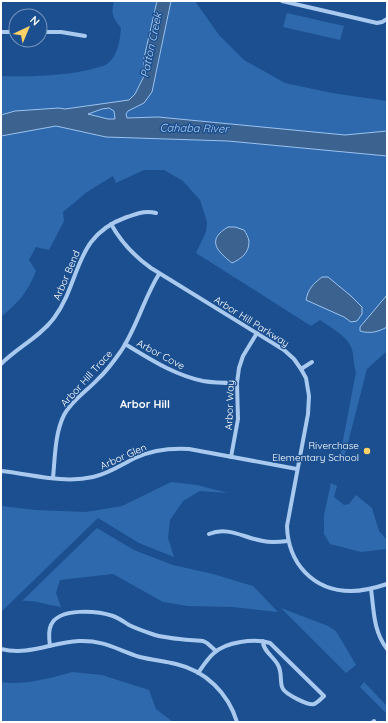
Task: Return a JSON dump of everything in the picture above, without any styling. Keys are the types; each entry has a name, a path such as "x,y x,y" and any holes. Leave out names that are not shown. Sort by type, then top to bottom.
{"street":[{"path":"282,1 377,23 387,19"},
{"path":"48,32 61,32 85,36"},
{"name":"Arbor Bend","path":"1,364 13,353 41,333 54,318 62,305 89,244 99,233 121,219 145,211 156,213"},
{"name":"Arbor Hill Parkway","path":"111,224 120,239 130,251 159,274 257,333 284,350 294,359 301,369 308,386 309,401 288,518 288,541 292,554 311,578 328,588 344,591 371,589 387,585"},
{"name":"Arbor Hill Trace","path":"53,478 59,430 64,415 75,400 103,374 125,344 159,274"},
{"name":"Arbor Way","path":"231,457 238,419 237,383 241,362 257,333"},
{"name":"Arbor Cove","path":"125,344 168,368 186,376 211,382 237,383"},
{"path":"301,369 312,362"},
{"name":"Arbor Glen","path":"1,471 53,478 75,479 92,477 143,455 167,449 189,449 298,469"},
{"path":"209,534 215,531 224,530 265,542 288,541"},
{"path":"371,589 377,633 387,649"},
{"path":"50,646 49,632 50,626 54,620 72,612 87,611 114,616 130,625 156,635 207,643 216,651"},
{"path":"1,649 11,652 23,652 78,641 104,643 141,657 184,666 198,673 213,684 228,700 233,709 237,722"},
{"path":"198,673 216,651 230,644 263,641 270,643 324,696 316,703 310,704 287,693 281,684 282,671 264,647 263,641"}],"shaded area":[{"path":"114,1 157,1 144,58 144,76 135,94 129,100 65,109 58,108 15,111 1,115 1,76 63,74 104,66 111,61 118,48 121,28 113,15"},
{"path":"171,1 195,1 219,35 244,60 285,83 332,93 387,101 387,131 345,135 158,117 127,118 126,114 133,107 156,74"},
{"path":"287,13 344,26 340,40 283,27"},
{"path":"109,108 114,111 115,119 108,119 87,114 102,109"},
{"path":"56,126 106,137 228,141 387,156 387,351 367,369 343,462 339,461 356,372 352,349 349,343 338,332 320,320 311,326 196,253 206,232 207,222 200,200 183,181 164,170 144,170 116,183 113,176 87,192 63,212 64,221 49,250 36,247 29,260 36,271 30,285 13,307 1,317 1,136"},
{"path":"171,482 197,485 228,493 200,491 183,501 170,520 168,538 174,557 139,543 98,518 1,612 1,506 36,510 86,512 122,506"},
{"path":"331,483 337,486 334,497 344,505 349,504 356,495 372,508 379,531 387,540 387,549 361,552 330,544 324,534 324,515"},
{"path":"97,528 134,550 173,565 213,574 253,586 278,612 232,607 188,606 163,602 113,574 60,580 56,593 61,607 22,601"},
{"path":"281,608 328,626 336,631 356,665 346,673"},
{"path":"72,672 102,675 149,690 156,709 173,722 1,722 1,682 28,682"},
{"path":"364,682 387,706 387,714 360,687"}],"water":[{"path":"157,1 171,1 152,92 144,103 128,111 126,114 127,118 158,117 345,135 387,131 387,156 228,141 106,137 56,126 1,136 1,115 15,111 59,108 65,109 129,100 135,94 144,76 144,58","holes":["109,108 114,111 115,119 108,119 88,114"]},
{"path":"228,227 235,227 244,230 249,240 249,246 246,252 238,260 232,263 218,250 216,245 217,236"},
{"path":"322,277 328,277 362,307 362,314 357,321 351,322 344,317 306,300 311,287"},
{"path":"387,295 387,327 374,332 360,331 360,327"}],"place":[{"name":"Riverchase Elementary School","path":"367,451"}],"district":[{"name":"Arbor Hill","path":"145,404"}],"water label":[{"name":"Patton Creek","path":"151,45"},
{"name":"Cahaba River","path":"194,128"}]}
